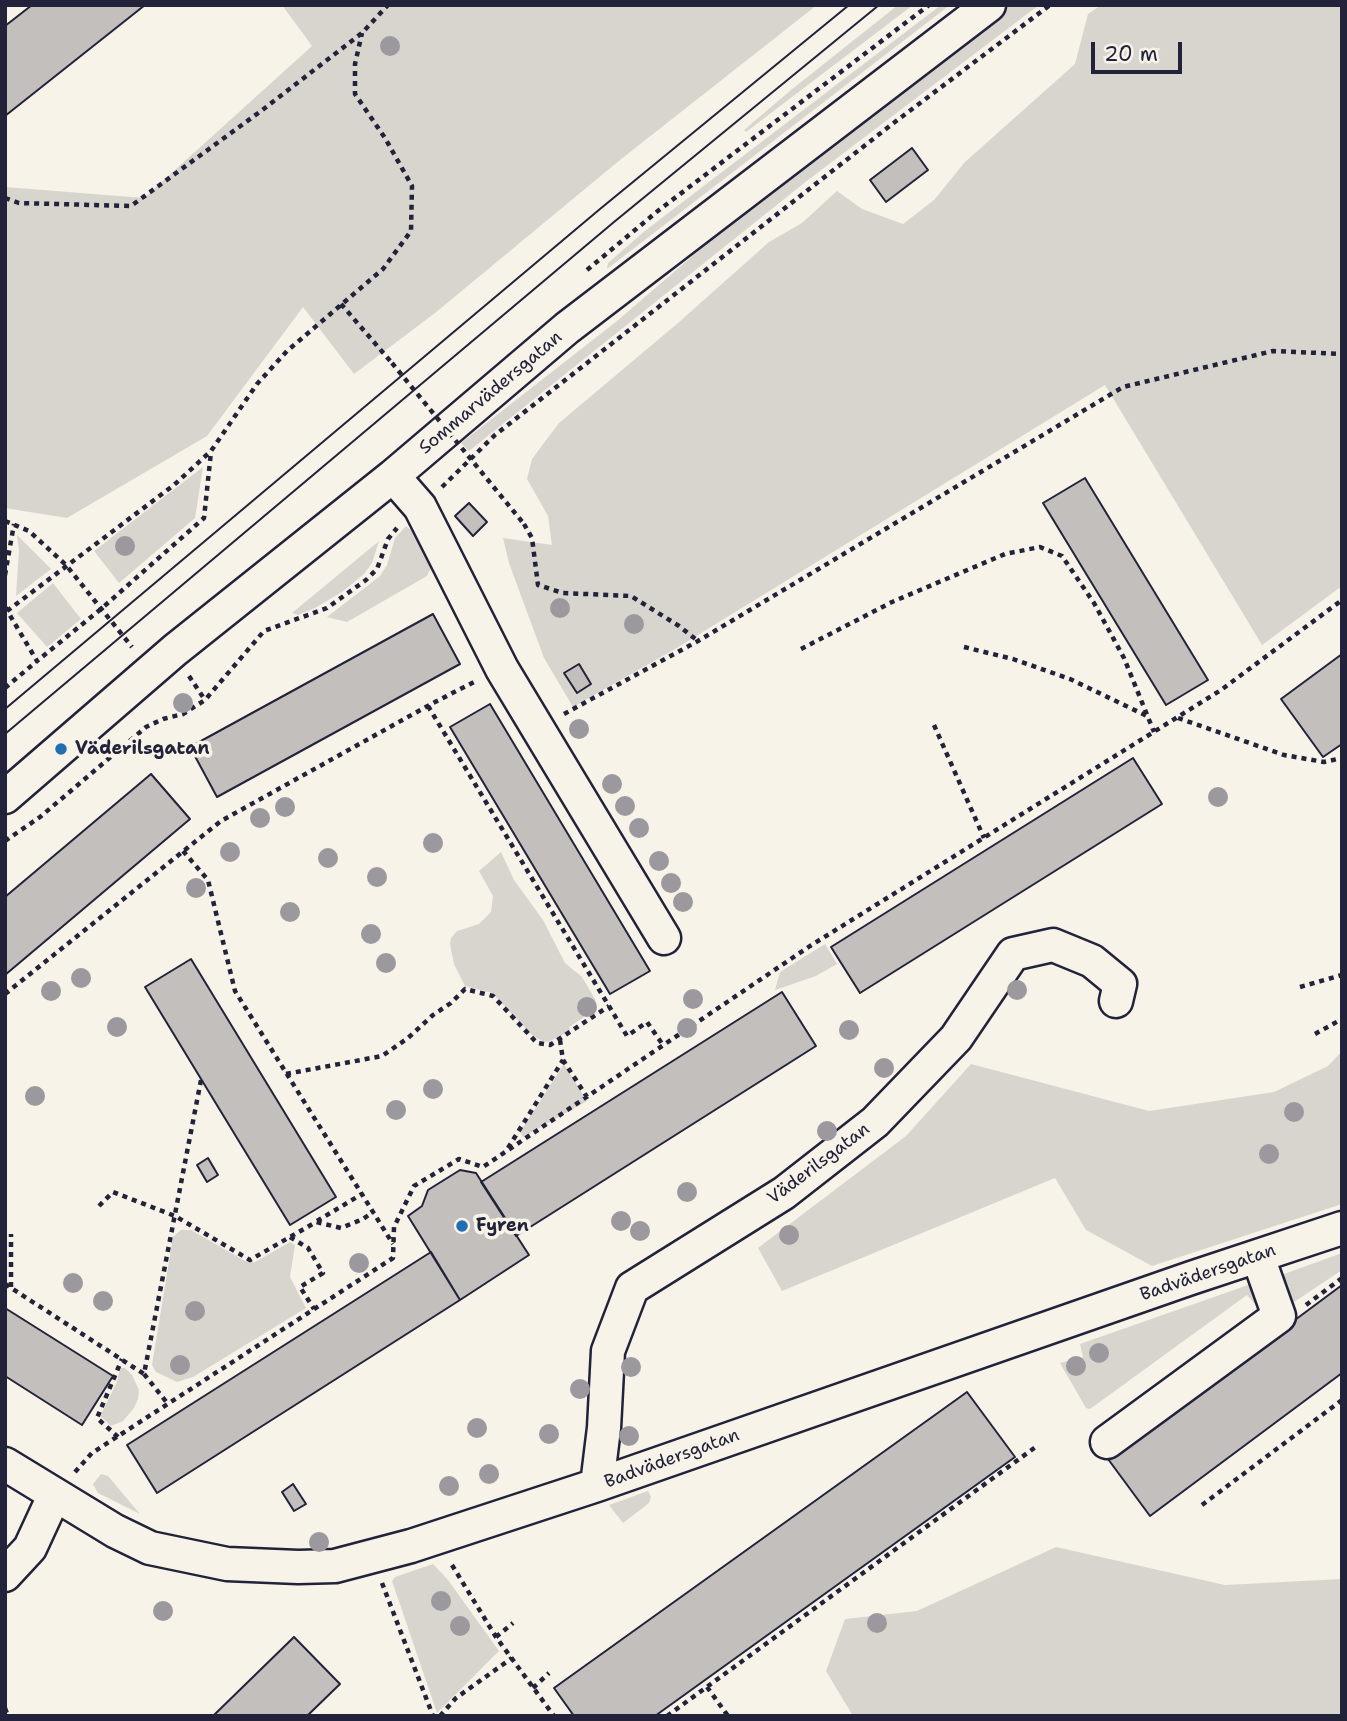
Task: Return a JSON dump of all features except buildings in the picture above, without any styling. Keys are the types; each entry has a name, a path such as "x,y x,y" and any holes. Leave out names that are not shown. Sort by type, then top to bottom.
{"street":[{"name":"Sommarvädersgatan","path":"5,797 175,650 393,476 567,328 989,5"},
{"path":"393,476 420,507 502,669 664,938"},
{"name":"Väderilsgatan","path":"597,1485 604,1428 608,1351 632,1288 784,1193 875,1122 956,1038 1013,954 1053,944 1092,961 1120,984 1116,1001"},
{"name":"Badvädersgatan","path":"5,1464 54,1496 150,1548 227,1564 335,1566 411,1546 597,1485 1342,1228"},
{"path":"1107,1442 1279,1317 1258,1257"},
{"path":"5,1575 30,1548 54,1496"}],"path":[{"path":"5,198 19,203 131,206 362,33 388,5"},
{"path":"5,841 40,817 146,727 183,714 205,700 264,631 327,608 366,580 377,569 388,538 400,524 495,435 891,125 1050,5"},
{"path":"37,661 6,609 174,485 211,451 257,384 287,351 383,269 411,231 412,186 385,138 355,94 355,64 362,33"},
{"path":"341,304 524,524 533,538 538,585 563,593 631,596 679,625 698,641"},
{"path":"537,729 698,641 1123,387 1273,351 1342,354"},
{"path":"5,688 101,609 204,518 211,451"},
{"path":"5,521 29,531 66,565 132,648 140,642"},
{"path":"5,575 14,524"},
{"path":"801,649 892,602 980,564 1005,554 1040,547 1062,556 1094,603 1124,658 1154,732"},
{"path":"54,1496 92,1453 393,1258 394,1227 414,1186 459,1159 483,1167 810,946 1221,690 1342,600"},
{"path":"964,647 1013,659 1070,679 1148,717"},
{"path":"5,994 220,821 428,706 502,669"},
{"path":"428,706 627,1035 647,1021 663,1045"},
{"path":"1177,718 1284,755 1324,762 1342,758"},
{"path":"933,725 984,838"},
{"path":"183,851 208,880 235,991 393,1245"},
{"path":"1300,987 1342,975"},
{"path":"286,1074 382,1056 408,1038 465,989 493,996 537,1043 550,1045 609,1006"},
{"path":"1315,1034 1342,1019"},
{"path":"560,1040 563,1060 587,1097"},
{"path":"506,1151 563,1060"},
{"path":"144,1374 201,1080"},
{"path":"99,1206 113,1192 175,1216 250,1260 362,1194"},
{"path":"316,1222 341,1228 363,1220 373,1212"},
{"path":"11,1234 11,1287"},
{"path":"290,1237 308,1248 323,1273 300,1287 314,1310"},
{"path":"1279,1317 1301,1309 1342,1278"},
{"path":"5,1284 144,1374 168,1404"},
{"path":"118,1437 97,1418 122,1359"},
{"path":"1202,1505 1342,1400"},
{"path":"667,1716 1037,1446"},
{"path":"446,1556 496,1637 554,1716"},
{"path":"380,1577 433,1716"},
{"path":"496,1637 513,1623"},
{"path":"440,1716 456,1698 512,1658"},
{"path":"533,1688 549,1673"},
{"path":"707,1687 728,1716"},
{"path":"5,1708 8,1716"}],"shaded area":[{"path":"282,5 817,5 620,160 435,313 354,374 303,307 207,436 67,518 5,508 5,187 144,198 312,46"},
{"path":"898,5 913,5 746,132 744,130 791,90"},
{"path":"941,5 950,5 607,269 608,263 646,230"},
{"path":"1011,5 1039,5 808,180 469,451 461,443 617,321 776,184"},
{"path":"1101,5 1342,5 1342,586 1262,645 1105,385 675,649 573,707 544,658 509,563 503,538 552,545 548,516 527,479 532,459 559,423 769,242 802,223 837,191 862,209 903,224 934,200 965,162 1075,64 1088,14"},
{"path":"203,467 195,518 119,583 94,551"},
{"path":"406,526 429,546 433,564 427,576 347,622 327,617 380,576 387,565 395,538"},
{"path":"17,535 51,569 16,596 19,550"},
{"path":"379,541 372,563 364,574 342,592 315,608 298,615 292,613"},
{"path":"53,583 81,619 47,647 17,613"},
{"path":"501,852 514,880 543,920 565,963 582,977 595,999 596,1009 569,1027 570,1031 548,1042 532,1035 492,993 465,986 454,964 451,938 457,931 479,924 491,912 493,896 479,871"},
{"path":"825,944 837,964 816,976 775,990 780,972"},
{"path":"1342,1051 1342,1204 1152,1266 1086,1230 1055,1178 782,1291 758,1248 906,1136 971,1064 1149,1111 1274,1092 1328,1066"},
{"path":"564,1064 587,1101 523,1137 520,1132"},
{"path":"181,1230 191,1230 245,1261 255,1262 290,1242 295,1245 290,1277 306,1308 193,1377 177,1382 156,1372 152,1365 173,1237"},
{"path":"1342,1253 1342,1270 1291,1304 1282,1279 1284,1274"},
{"path":"1251,1284 1262,1307 1259,1309 1247,1295 1090,1409 1086,1408 1060,1363 1083,1357 1080,1344"},
{"path":"120,1368 125,1368 132,1375 139,1390 138,1399 123,1421 111,1426 100,1416 117,1382"},
{"path":"101,1474 108,1476 140,1514 98,1493 93,1484"},
{"path":"648,1491 651,1497 649,1503 623,1523 609,1505"},
{"path":"1056,1547 1225,1585 1342,1579 1342,1716 853,1716 826,1671 845,1619 917,1611"},
{"path":"433,1564 448,1580 499,1651 437,1713 392,1581 395,1577"}],"tram line":[{"path":"5,709 600,209 849,5"},
{"path":"5,734 614,222 879,5"}],"place":[{"name":"Väderilsgatan","path":"61,749"},
{"name":"Fyren","path":"462,1226"}]}
